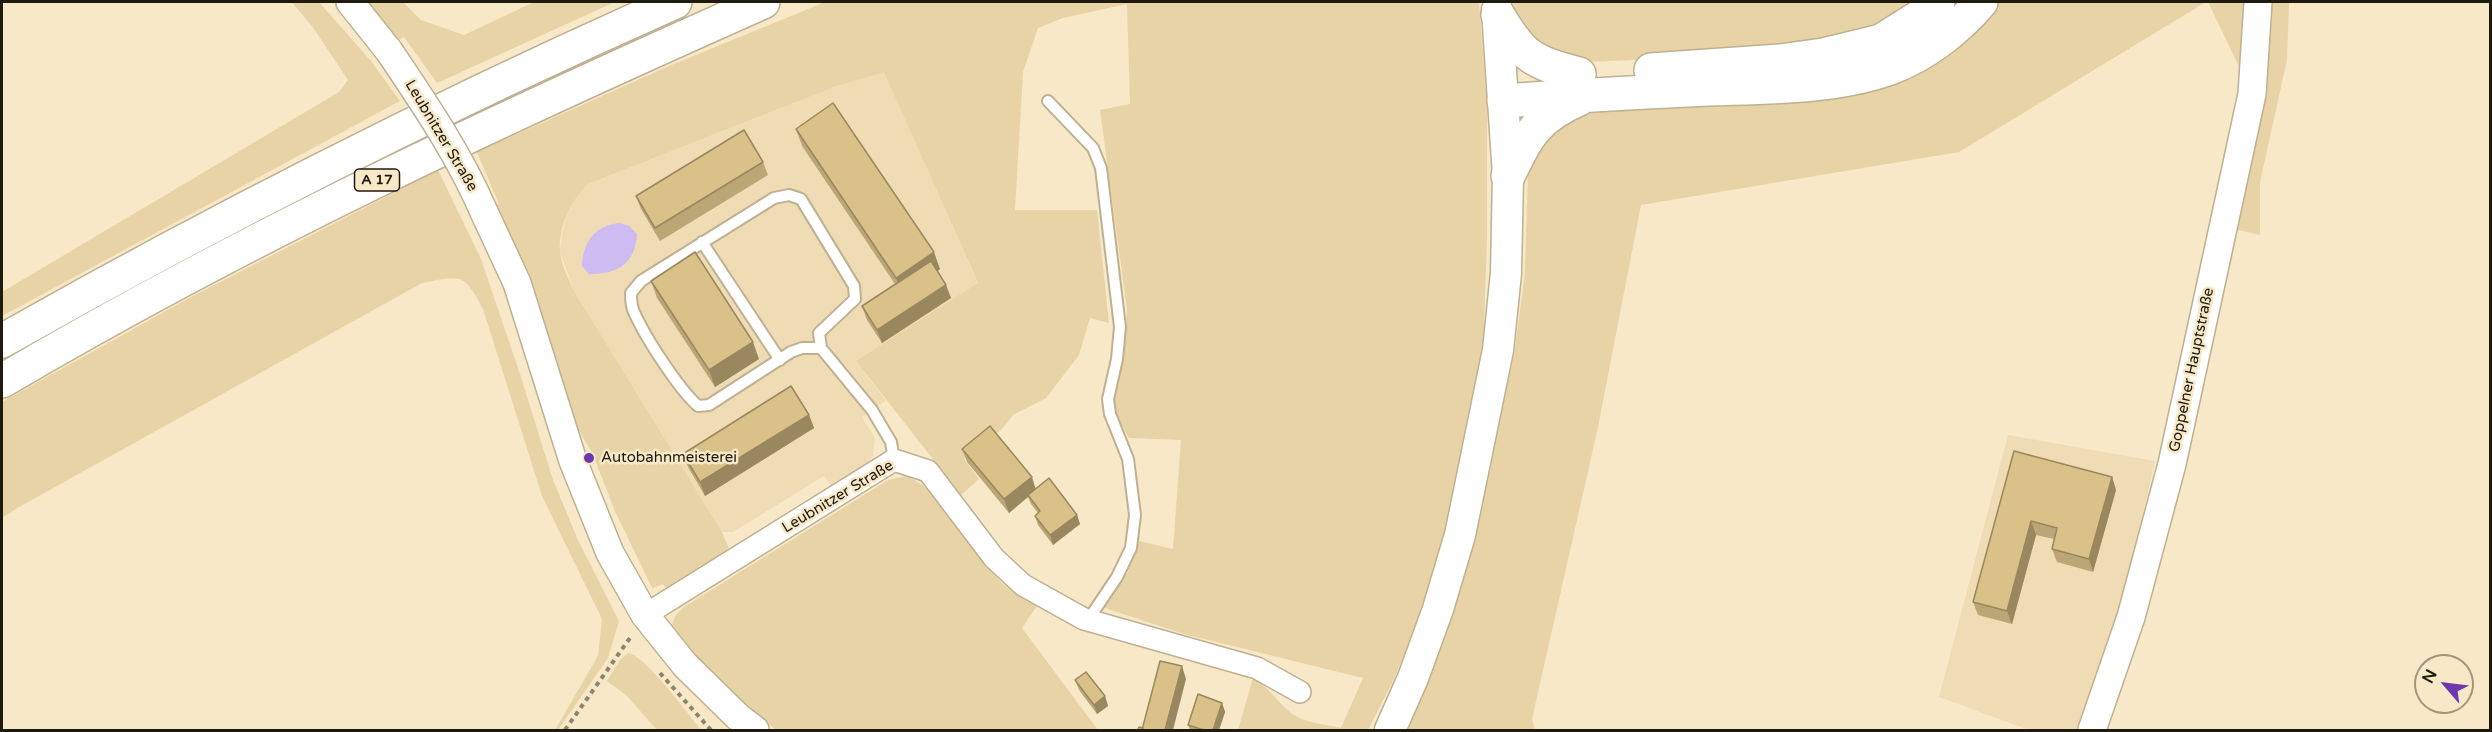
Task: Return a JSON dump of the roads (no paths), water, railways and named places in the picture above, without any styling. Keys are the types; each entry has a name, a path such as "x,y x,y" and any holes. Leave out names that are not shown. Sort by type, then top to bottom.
{"highway":[{"name":"A 17","path":"2,341 231,214 348,155 522,71 675,2"},
{"name":"A 17","path":"2,381 250,245 411,163 529,106 763,2"},
{"path":"1504,91 1780,62 1823,55 1881,41 1924,14 1938,2"},
{"path":"1497,8 1514,43 1544,65 1585,84 1801,86 1889,68 1926,50 1956,28 1981,2"},
{"path":"1508,176 1527,138 1542,120 1585,84"}],"main road":[{"path":"1390,730 1413,678 1438,609 1460,535 1498,350 1506,273 1508,176 1497,8"}],"street":[{"name":"Leubnitzer Straße","path":"350,2 389,51 472,184 517,283 583,491 610,553 645,615 691,671 738,717 755,730"},
{"name":"Goppelner Hauptstraße","path":"2092,730 2131,617 2172,464 2252,94 2258,2"},
{"name":"Leubnitzer Straße","path":"645,615 894,460 928,471 994,558 1023,585 1088,620 1257,668 1300,692"}],"lane":[{"path":"1048,101 1093,148 1101,168 1120,327 1117,359 1108,399 1110,414 1128,459 1135,515 1131,548 1117,578 1088,620"},
{"path":"821,348 802,348 709,405 698,406 687,395 632,309 631,293 641,281 774,198 789,195 801,200 854,286 855,299 819,333 821,348 872,410 891,442 894,460"},
{"path":"702,242 780,360"}],"place":[{"name":"Autobahnmeisterei","path":"589,458"}]}
